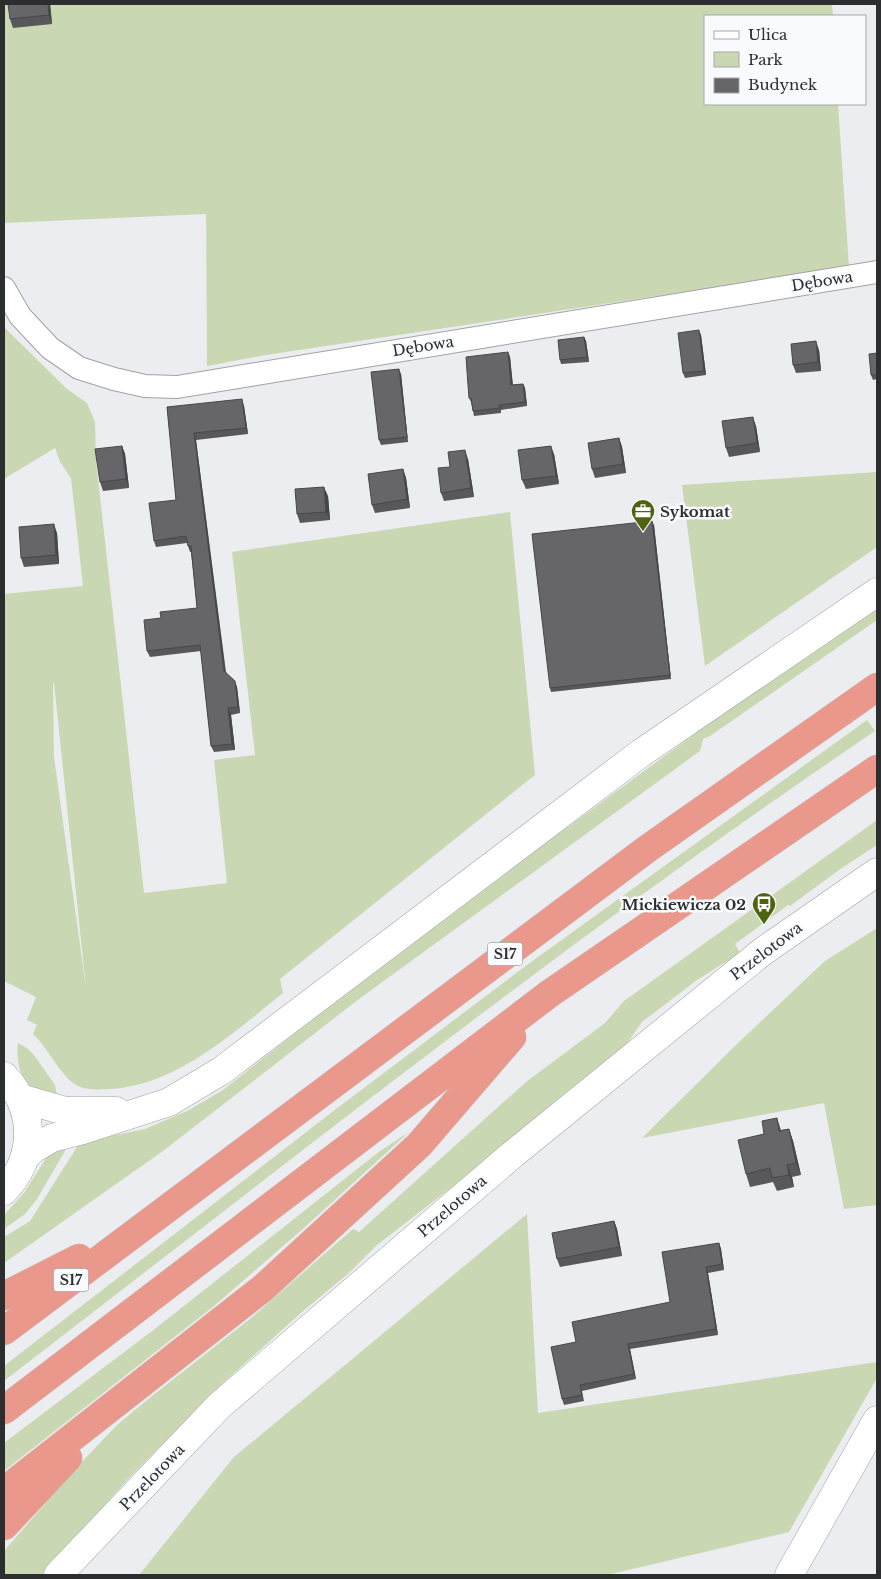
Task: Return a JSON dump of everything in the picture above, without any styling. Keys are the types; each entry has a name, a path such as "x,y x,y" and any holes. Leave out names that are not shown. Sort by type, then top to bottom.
{"highway":[{"name":"S17","path":"4,1331 647,849 877,687"},
{"path":"4,1410 549,994 877,769"},
{"path":"4,1490 263,1288 419,1145 549,994"},
{"path":"4,1296 138,1229"},
{"path":"4,1526 146,1378"}],"street":[{"name":"Dębowa","path":"4,288 26,323 50,348 80,368 114,380 145,386 177,387 877,272"},
{"path":"25,1157 40,1144 52,1138 169,1102 221,1071 641,753 877,592"},
{"name":"Przelotowa","path":"58,1575 219,1406 512,1155 762,952 877,872"},
{"path":"4,1076 20,1098 25,1109 28,1127 28,1145 25,1157 17,1174 4,1191"},
{"path":"20,1098 66,1111 145,1110"},
{"path":"789,1575 877,1420"}],"green space":[{"path":"4,4 832,4 833,15 704,15 704,105 838,105 849,267 266,355 207,366 206,214 4,223"},
{"path":"4,327 67,389 87,403 95,422 96,460 144,893 227,883 214,760 255,755 232,552 510,512 535,775 280,979 283,993 224,1040 182,1067 160,1078 136,1085 112,1089 86,1089 72,1082 33,1034 37,1025 27,1020 36,997 4,981 4,594 83,586 71,478 60,462 55,448 4,479","holes":["54,683 86,988 54,757"]},
{"path":"877,472 877,547 705,666 682,485"},
{"path":"877,602 877,620 703,739 700,751 359,999 163,1151 4,1263 4,1237 30,1221 77,1147 77,1143 145,1129 189,1110 223,1090 415,939 696,733 695,730"},
{"path":"867,720 875,731 763,808 543,968 4,1381 4,1366 336,1109 531,962"},
{"path":"877,820 877,845 790,906 788,905 735,944 740,953 697,980 642,1022 626,1045 560,1097 461,1180 377,1245 350,1272 223,1383 128,1479 42,1575 4,1575 4,1551 78,1466 117,1425 251,1318 353,1229 359,1232 526,1082 605,1023 624,1001"},
{"path":"877,928 877,1205 844,1209 824,1103 642,1138 738,1043 825,961"},
{"path":"18,1043 34,1055 55,1085 58,1101 32,1088 24,1079 18,1061"},
{"path":"409,1132 304,1228 214,1306 4,1471 4,1443 156,1328 380,1151"},
{"path":"63,1146 65,1151 37,1199 25,1214 4,1229 4,1215 24,1193 48,1155"},
{"path":"527,1214 538,1413 877,1362 877,1378 789,1532 607,1575 139,1575 234,1457"}],"building":[{"path":"8,4 48,4 49,15 10,19"},
{"path":"699,330 704,371 683,373 678,333"},
{"path":"584,337 587,357 560,360 558,340"},
{"path":"816,341 818,362 793,365 791,344"},
{"path":"508,352 511,385 523,384 525,402 499,405 500,408 473,411 471,398 469,398 466,357"},
{"path":"877,353 877,375 871,375 869,354"},
{"path":"399,369 407,437 379,440 371,372"},
{"path":"242,399 246,428 194,433 224,671 235,681 238,707 228,708 232,744 211,746 200,645 147,651 144,620 161,618 160,612 197,608 191,546 188,546 186,536 154,541 149,503 176,500 167,407"},
{"path":"753,417 757,443 726,448 722,421"},
{"path":"619,438 623,464 592,469 588,443"},
{"path":"122,446 126,479 100,482 95,449"},
{"path":"551,446 556,476 522,480 518,450"},
{"path":"465,450 471,488 441,493 438,468 450,467 448,452"},
{"path":"403,469 407,499 372,505 368,474"},
{"path":"324,487 326,512 297,514 295,489"},
{"path":"652,521 670,675 550,688 532,534"},
{"path":"54,524 56,555 21,558 19,527"},
{"path":"777,1118 779,1131 789,1129 796,1163 787,1165 789,1175 772,1178 770,1168 746,1174 738,1140 764,1134 762,1121"},
{"path":"614,1221 619,1247 557,1259 552,1233"},
{"path":"719,1243 722,1264 706,1267 716,1329 628,1344 634,1374 580,1385 582,1395 562,1399 551,1347 576,1342 572,1322 670,1302 662,1252"}],"place":[{"name":"Sykomat","path":"643,532"},
{"name":"Mickiewicza 02","path":"764,925"}]}
